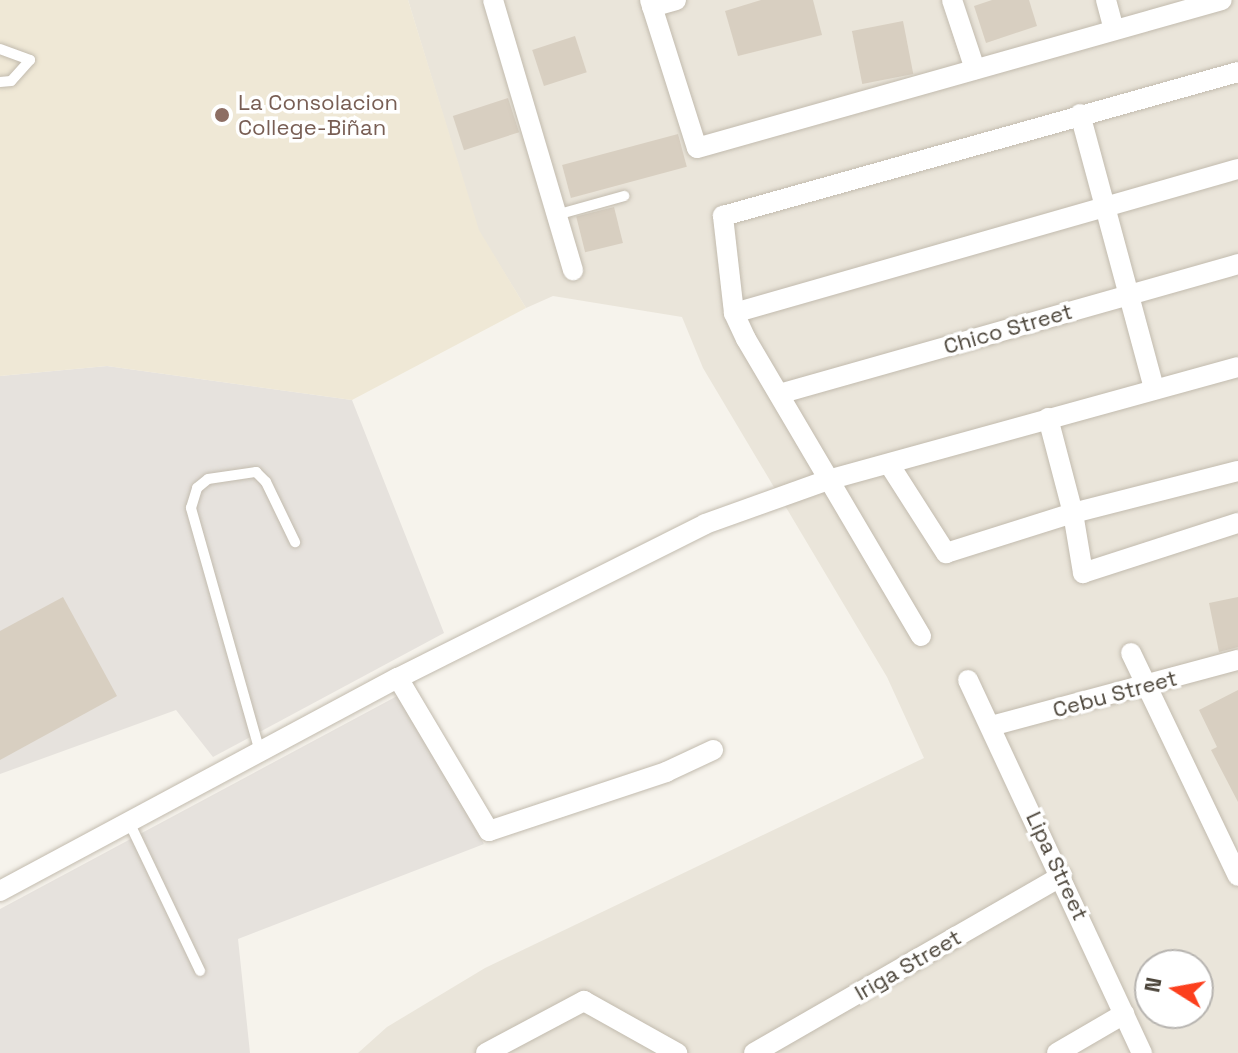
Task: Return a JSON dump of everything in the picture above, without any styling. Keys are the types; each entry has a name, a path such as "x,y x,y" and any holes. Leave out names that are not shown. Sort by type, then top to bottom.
{"street":[{"path":"493,0 573,270"},
{"path":"676,0 651,4 697,148 1222,0"},
{"path":"952,0 975,69"},
{"path":"1106,0 1114,30"},
{"path":"921,636 734,313 723,216 1238,72"},
{"path":"1080,114 1154,389"},
{"path":"734,313 1238,169"},
{"name":"Chico Street","path":"779,394 1238,264"},
{"path":"0,891 398,678 705,524 828,480 1238,367"},
{"path":"1048,418 1073,513 1083,573 1238,523"},
{"path":"889,464 946,553 1073,513 1238,471"},
{"path":"1131,653 1238,876"},
{"name":"Cebu Street","path":"991,726 1238,660"},
{"path":"398,678 489,831 666,772 713,750"},
{"name":"Lipa Street","path":"968,680 1142,1053"},
{"name":"Iriga Street","path":"754,1053 1062,876"},
{"path":"486,1053 584,1001 677,1053"},
{"path":"1057,1053 1124,1014"}],"lane":[{"path":"0,49 30,60 11,81 0,82"},
{"path":"556,215 624,196"},
{"path":"260,752 191,508 197,488 208,479 256,472 266,482 295,542"},
{"path":"129,822 200,971"}],"shaded area":[{"name":"La Consolacion College-Biñan","path":"0,0 408,0 479,230 526,308 352,400 107,366 0,376"},
{"path":"408,0 1238,0 1238,1053 358,1053 387,1027 485,968 924,758 887,677 703,368 682,317 553,296 526,308 478,230"},
{"path":"107,366 352,400 444,633 213,757 176,710 0,774 0,376"},
{"path":"399,695 484,844 238,939 250,1053 0,1053 0,909"}],"building":[{"path":"761,0 813,0 822,35 738,56 725,11"},
{"path":"992,0 1029,0 1037,26 986,43 974,6"},
{"path":"903,21 913,74 862,84 852,31"},
{"path":"575,36 587,72 544,86 532,50"},
{"path":"508,98 519,132 464,150 453,116"},
{"path":"678,134 687,167 571,198 562,165"},
{"path":"614,207 623,243 585,252 576,216"},
{"path":"63,597 117,696 0,760 0,631"},
{"path":"1238,597 1238,647 1219,652 1209,603"},
{"path":"1238,690 1238,802 1211,750 1217,747 1199,710"}],"place":[{"name":"La Consolacion College-Biñan","path":"222,115"}]}
